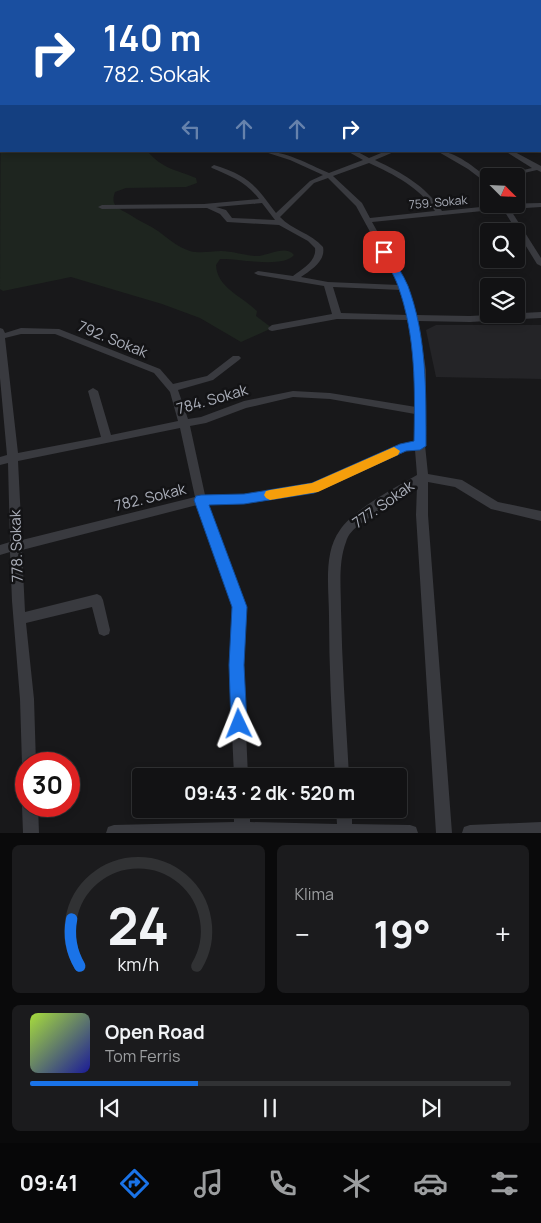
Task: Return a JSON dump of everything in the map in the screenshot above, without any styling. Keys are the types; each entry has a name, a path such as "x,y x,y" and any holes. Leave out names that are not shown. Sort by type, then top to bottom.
{"street":[{"name":"777. Sokak","path":"268,152 292,159 328,175 359,206 404,288 413,318 421,370 420,446 423,477 407,485 344,532 336,554 335,668 341,768"},
{"path":"352,152 368,161 382,165 416,184 433,200 440,213"},
{"path":"278,220 301,191 312,182 390,152"},
{"path":"442,152 480,176"},
{"path":"510,152 540,169"},
{"path":"214,167 248,183 278,220 297,234 316,242 320,246 317,259 294,279"},
{"path":"525,172 540,169"},
{"path":"102,207 204,206 263,201"},
{"name":"759. Sokak","path":"525,205 541,205"},
{"path":"204,206 223,212 230,220 278,220"},
{"name":"759. Sokak","path":"367,220 480,208"},
{"path":"509,213 541,264"},
{"path":"258,273 328,284 404,288"},
{"path":"328,284 337,316"},
{"path":"272,328 337,316 470,319 541,315"},
{"name":"778. Sokak","path":"0,330 13,459 20,619 27,699 29,752"},
{"name":"792. Sokak","path":"0,337 21,331 56,331 157,371 171,388 184,424 201,500 240,607 236,665 240,768"},
{"path":"171,388 210,378 236,358"},
{"path":"93,391 107,439"},
{"name":"784. Sokak","path":"0,462 202,420 244,405 293,394 330,396 420,412"},
{"name":"782. Sokak","path":"0,550 201,500 244,499 314,488 405,447 420,446"},
{"path":"444,833 422,516 423,477 458,483 495,506 541,516"},
{"path":"20,619 98,600 104,630"},
{"path":"30,817 31,833"},
{"path":"242,818 242,832"},
{"path":"345,818 346,831"},
{"path":"470,833 541,830"},
{"path":"114,833 346,831 410,833"}],"shaded area":[{"path":"0,152 148,152 164,166 196,178 197,183 186,187 126,188 115,192 115,205 121,210 190,251 225,251 260,256 286,251 294,255 288,259 270,262 220,259 216,265 217,273 225,286 257,311 256,316 272,328 241,342 200,318 162,304 71,277 3,291 0,289"},
{"path":"436,325 541,325 541,379 436,377 426,330"}],"slow traffic":[{"path":"270,495 314,488 394,451"}],"route":[{"path":"239,724 236,665 240,607 201,500 244,499 314,488 405,447 412,445 420,446 421,370 413,318 402,284 384,252"}]}
